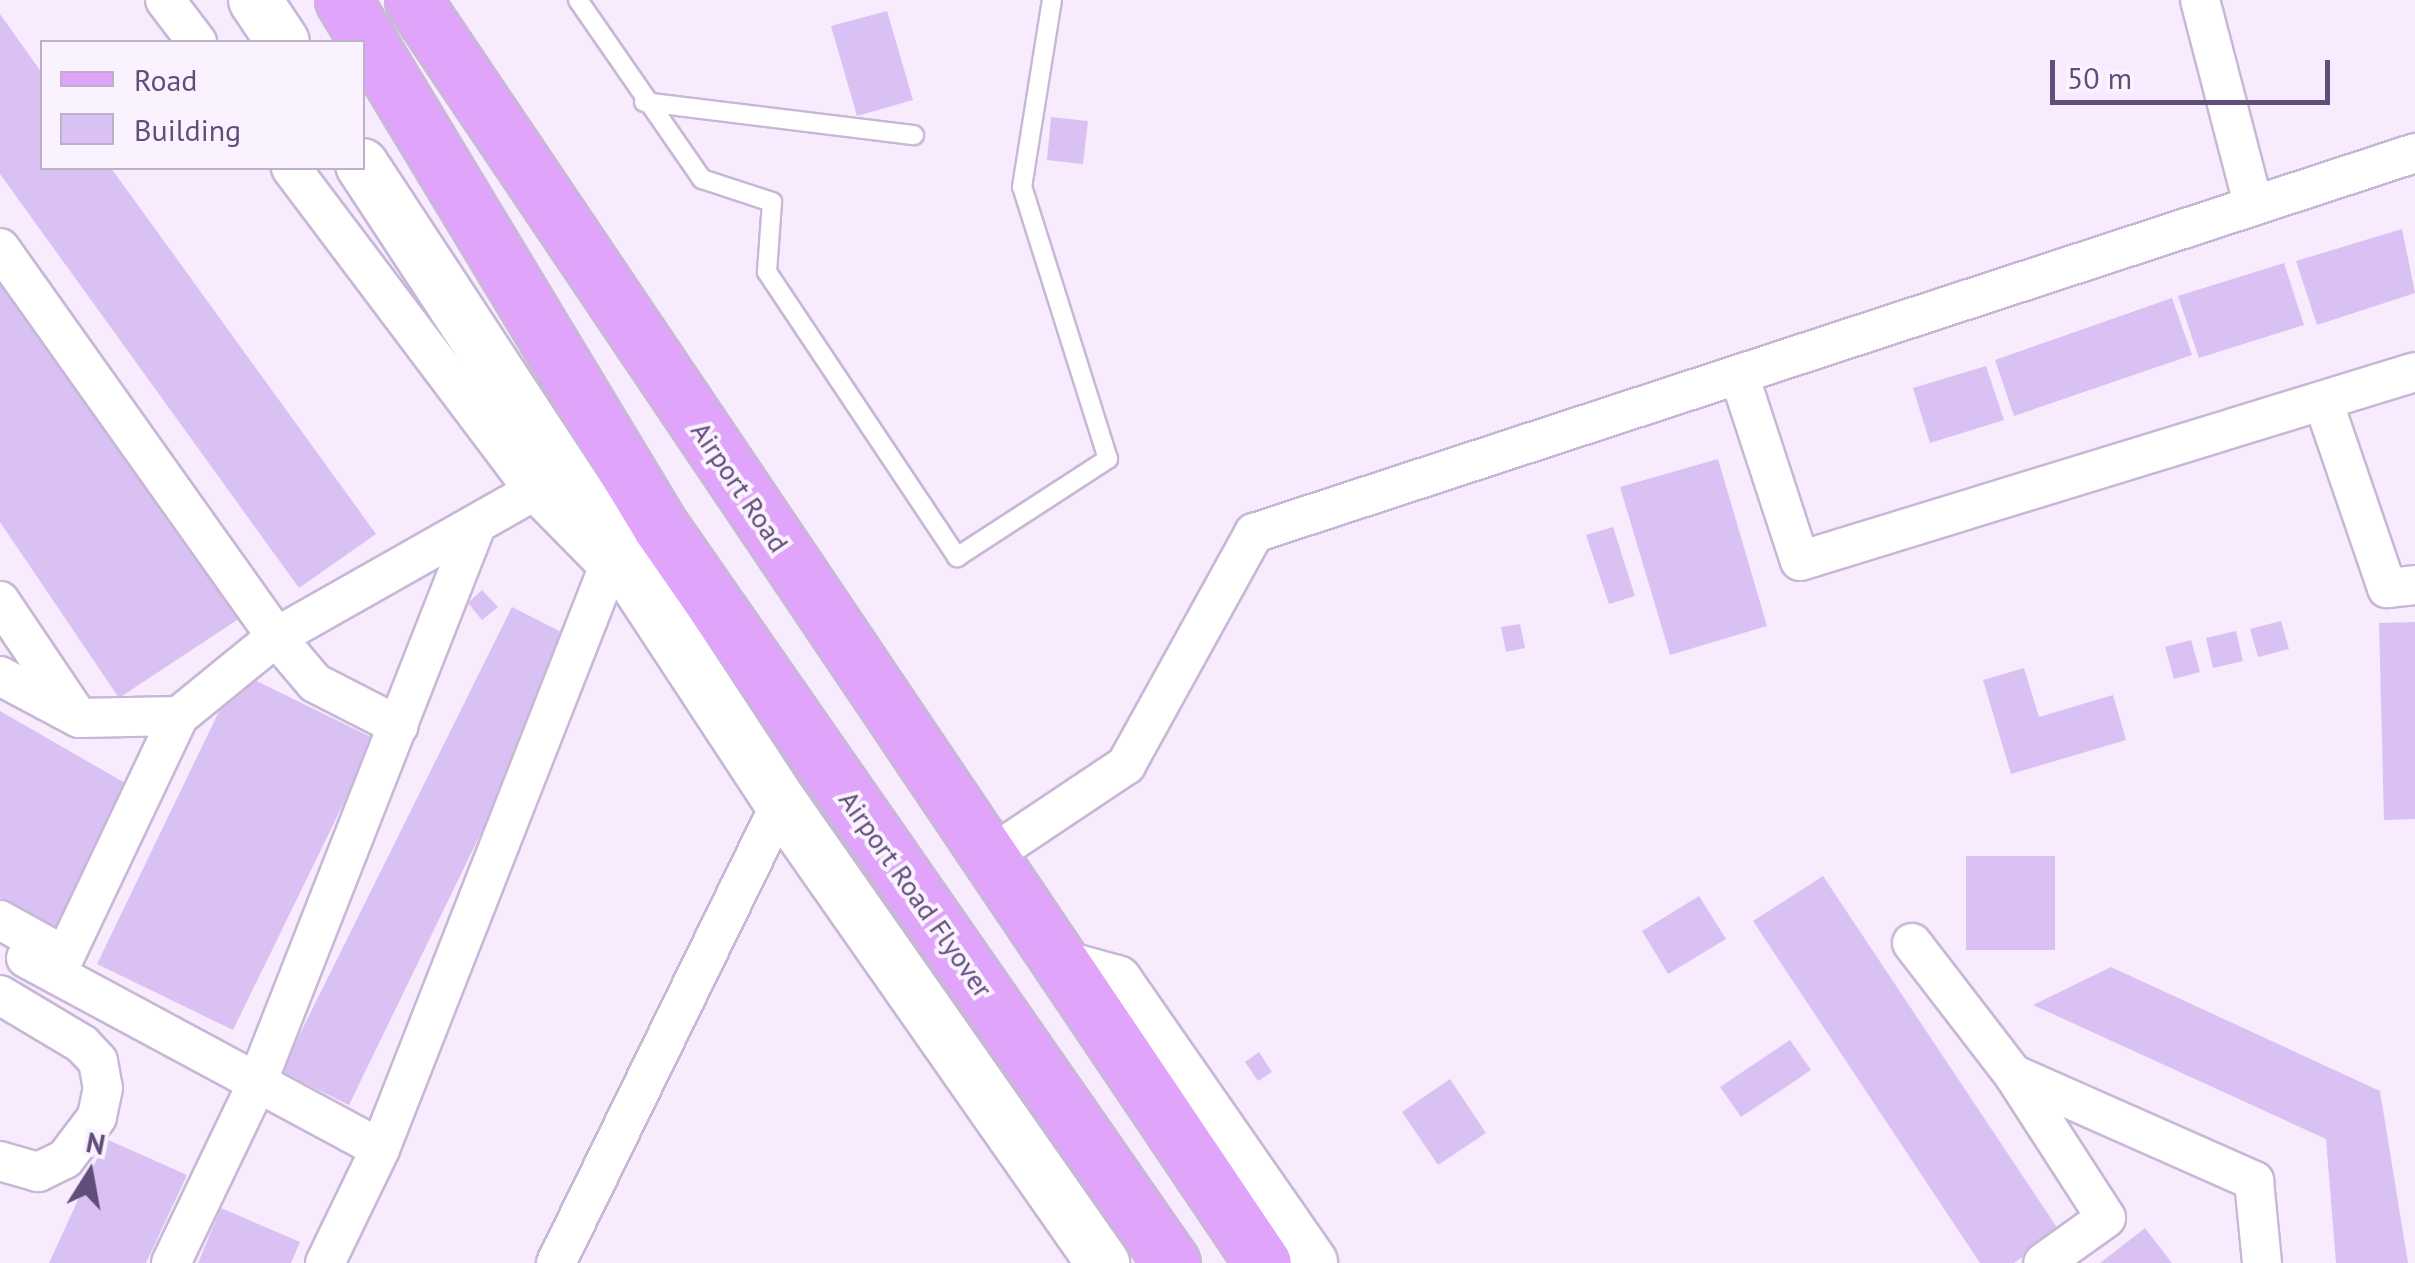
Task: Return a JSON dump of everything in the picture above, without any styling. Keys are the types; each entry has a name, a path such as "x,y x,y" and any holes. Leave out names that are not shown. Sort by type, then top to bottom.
{"main road":[{"name":"Airport Road Flyover","path":"343,0 364,40"},
{"name":"Airport Road","path":"412,0 990,856 1073,970"},
{"name":"Airport Road Flyover","path":"365,42 629,550 694,575 1172,1263"},
{"path":"1073,970 1263,1263"}],"street":[{"path":"165,0 195,40"},
{"path":"255,0 282,40"},
{"path":"2200,0 2253,203"},
{"path":"990,856 1126,764 1254,533 1741,381 2253,203 2415,153"},
{"path":"365,169 629,550 781,803 1092,1257"},
{"path":"293,170 534,491 629,550"},
{"path":"0,248 276,637 315,683 399,726"},
{"path":"1741,381 1800,560 2415,372"},
{"path":"2323,401 2387,588 2415,584"},
{"path":"0,920 66,956 179,716 276,637 474,531 534,491"},
{"path":"171,1263 255,1088 474,531"},
{"path":"325,1263 380,1148 629,550"},
{"path":"0,601 78,718"},
{"path":"0,676 78,718 179,716"},
{"path":"556,1263 781,803"},
{"path":"1912,943 2013,1074 2106,1218 2044,1263"},
{"path":"0,944 255,1088 380,1148"},
{"path":"1073,970 1116,982 1311,1263"},
{"path":"0,995 82,1044 98,1061 104,1088 96,1117 65,1159 38,1172 0,1162"},
{"path":"2013,1074 2254,1181 2262,1263"}],"lane":[{"path":"578,0 644,102 702,179 772,202 767,272 949,552 964,556 1108,459 1022,187 1052,0"},
{"path":"644,102 914,135"}],"building":[{"path":"887,11 913,100 857,116 831,26"},
{"path":"0,14 40,70 40,170 112,170 376,534 299,588 0,174"},
{"path":"1051,117 1088,121 1083,164 1047,160"},
{"path":"2402,229 2415,293 2317,325 2296,261"},
{"path":"0,261 240,618 119,698 0,522"},
{"path":"2284,263 2304,325 2199,358 2178,296"},
{"path":"2172,298 2192,355 2014,416 1995,360"},
{"path":"1986,366 2004,420 1930,443 1913,388"},
{"path":"1718,459 1767,626 1670,655 1620,487"},
{"path":"1613,527 1635,596 1609,604 1586,535"},
{"path":"482,590 498,607 482,620 468,603"},
{"path":"512,607 575,639 349,1105 281,1072"},
{"path":"2281,621 2289,649 2258,657 2250,629"},
{"path":"2415,622 2415,819 2384,820 2379,623"},
{"path":"1520,624 1525,648 1506,652 1501,627"},
{"path":"2236,631 2243,661 2213,668 2206,638"},
{"path":"2191,640 2200,672 2174,679 2165,647"},
{"path":"2024,668 2039,717 2113,695 2126,740 2011,774 1983,680"},
{"path":"238,672 375,739 233,1030 97,964"},
{"path":"0,711 132,787 55,930 0,898"},
{"path":"1966,856 2055,856 2055,950 1966,950"},
{"path":"1823,876 2060,1232 2014,1263 1980,1263 1753,921"},
{"path":"1699,896 1726,939 1668,974 1642,931"},
{"path":"2111,967 2380,1091 2408,1263 2336,1263 2326,1139 2033,1005"},
{"path":"1790,1040 1811,1070 1741,1117 1720,1087"},
{"path":"1259,1052 1272,1072 1258,1081 1245,1062"},
{"path":"1450,1079 1486,1133 1438,1165 1402,1112"},
{"path":"106,1139 187,1175 146,1263 49,1263"},
{"path":"221,1208 300,1242 291,1263 198,1263"},
{"path":"2145,1228 2172,1263 2100,1263"}]}
